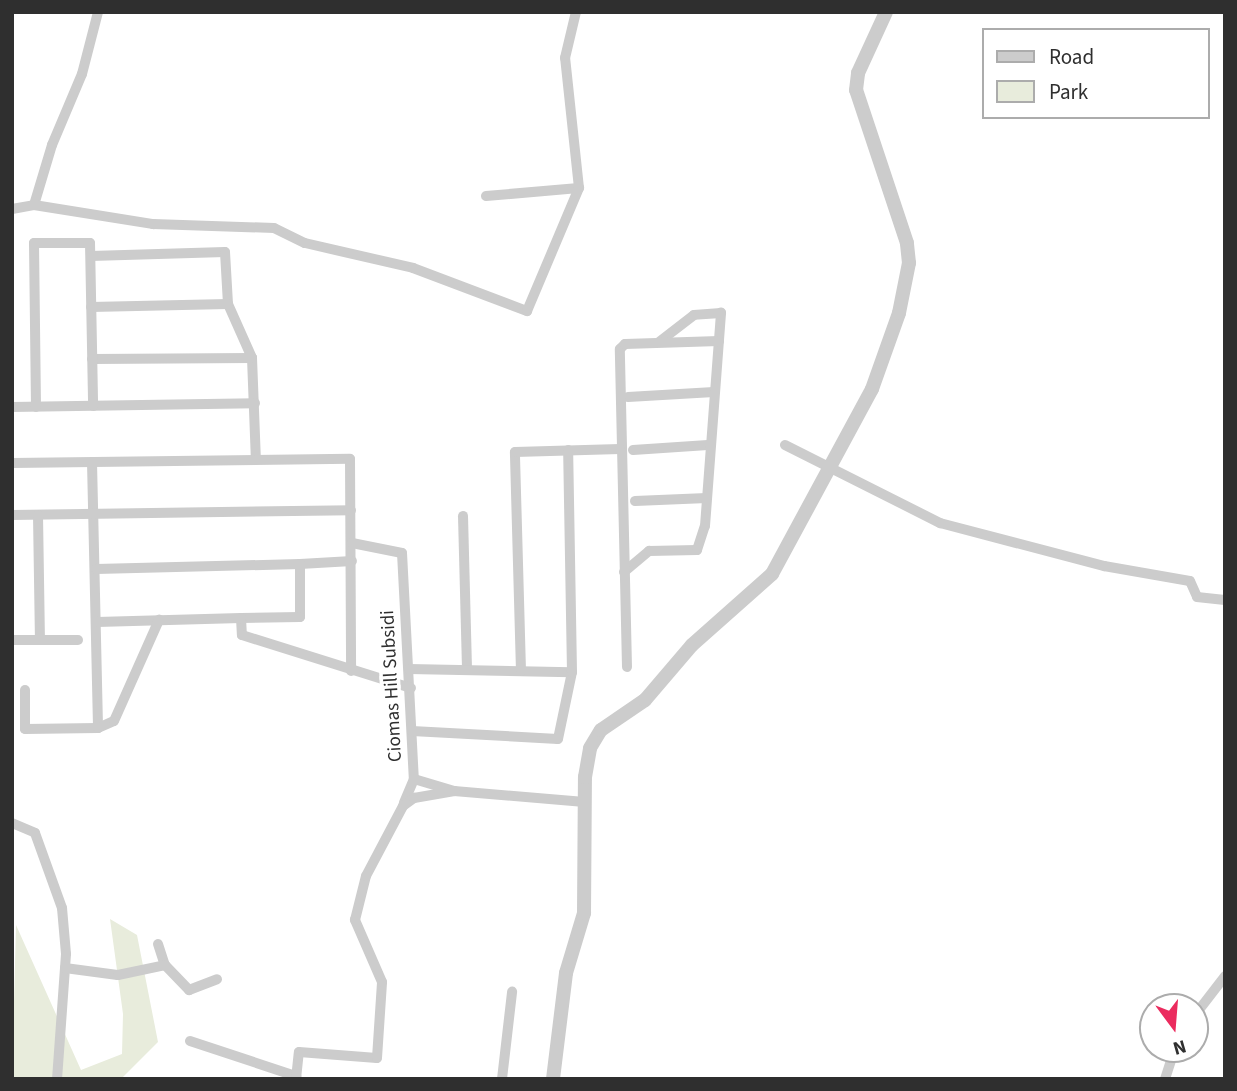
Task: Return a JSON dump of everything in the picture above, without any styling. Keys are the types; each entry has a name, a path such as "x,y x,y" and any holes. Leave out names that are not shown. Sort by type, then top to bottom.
{"street":[{"path":"34,205 52,145 82,74 98,12"},
{"path":"12,209 34,205 125,222 274,229 305,243 414,268 527,312 579,188 565,58 576,12"},
{"path":"553,1079 566,973 584,912 587,757 601,730 652,693 692,645 772,574 827,467 872,389 900,313 909,263 901,218 856,90 858,73 886,12"},
{"path":"486,196 579,188"},
{"path":"36,407 34,243 90,243 93,406"},
{"path":"90,256 225,252 228,304 252,358 256,460"},
{"path":"92,307 228,304"},
{"path":"624,572 649,551 698,550 707,498 708,445 721,313 694,315 658,343"},
{"path":"627,667 620,449 620,349 625,344 719,341"},
{"path":"92,359 252,358"},
{"path":"628,397 714,393"},
{"path":"12,407 255,403"},
{"path":"633,450 708,445"},
{"path":"785,445 947,526 1104,566 1190,581 1198,597 1225,600"},
{"path":"521,671 515,452 620,449"},
{"path":"412,731 558,739 572,672 568,450"},
{"path":"12,463 349,459 352,543 351,671"},
{"path":"92,462 98,728"},
{"path":"635,500 707,498"},
{"path":"12,515 351,510"},
{"path":"38,515 40,639"},
{"path":"463,516 467,670"},
{"name":"Ciomas Hill Subsidi","path":"352,543 402,553 414,779 454,791 585,802"},
{"path":"96,569 352,561"},
{"path":"97,622 300,617 300,564"},
{"path":"241,618 243,635 411,688"},
{"path":"25,690 24,729 98,728 114,722 159,620"},
{"path":"12,640 78,640"},
{"path":"410,669 572,672"},
{"path":"190,1041 296,1077 299,1052 377,1058 382,982 355,920 366,876 403,806 414,779"},
{"path":"403,806 414,798 454,791"},
{"path":"12,823 29,828 40,842 62,908 65,968 57,1079"},
{"path":"159,944 165,965 189,990 218,979"},
{"path":"65,968 118,975 165,965"},
{"path":"1209,997 1225,976"},
{"path":"502,1079 512,992"}],"green space":[{"path":"110,919 137,935 158,1042 123,1077 12,1079 16,925 81,1070 122,1054 123,1014"}]}
